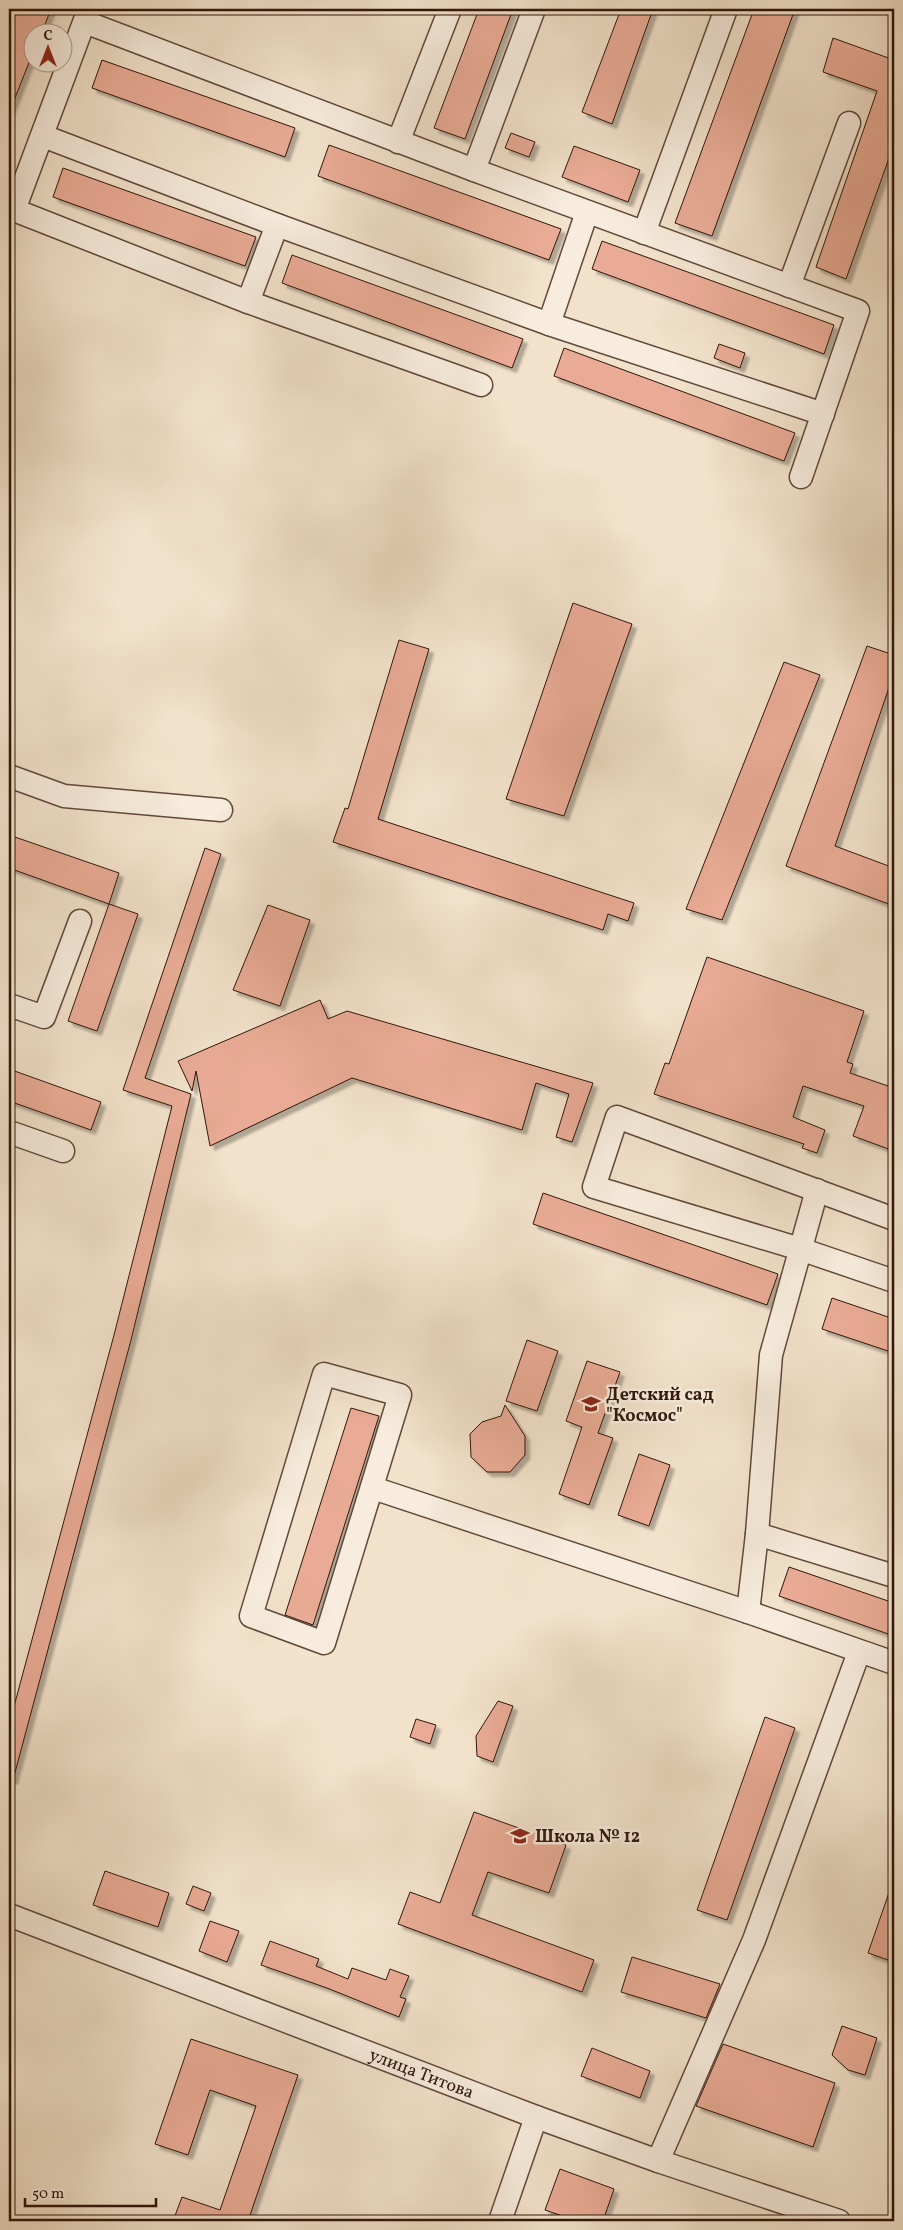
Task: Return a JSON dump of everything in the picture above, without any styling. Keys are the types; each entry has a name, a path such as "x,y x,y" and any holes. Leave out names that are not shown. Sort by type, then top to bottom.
{"street":[{"path":"398,142 450,9"},
{"path":"474,170 534,9"},
{"path":"644,233 726,9"},
{"path":"481,385 248,302 11,209 43,136 87,16 398,142 858,312 801,477"},
{"path":"789,286 849,123"},
{"path":"43,136 277,225 549,324 823,414"},
{"path":"549,324 587,212"},
{"path":"248,302 277,225"},
{"path":"9,776 64,796 221,810"},
{"path":"9,1005 44,1016 80,920"},
{"path":"894,1219 617,1117 594,1187 800,1249 894,1281"},
{"path":"9,1132 63,1151"},
{"path":"748,1612 757,1534 771,1355 817,1190"},
{"path":"324,1374 400,1395 373,1488 324,1643 251,1616 324,1374"},
{"path":"373,1488 748,1612 894,1663"},
{"path":"757,1534 894,1576"},
{"path":"658,2161 754,1940 859,1652"},
{"name":"улица Титова","path":"9,1915 536,2117 658,2161 840,2221"},
{"path":"500,2221 536,2117"}],"building":[{"path":"12,9 51,9 46,22 22,22 22,72 25,72 9,113 9,18"},
{"path":"479,9 513,9 465,139 434,128"},
{"path":"621,9 653,9 612,124 582,112"},
{"path":"754,9 795,9 712,236 675,223"},
{"path":"833,38 894,60 894,144 846,279 816,267 877,91 823,72"},
{"path":"102,60 295,128 285,157 92,88"},
{"path":"511,133 535,142 529,157 505,148"},
{"path":"329,145 561,229 549,260 318,176"},
{"path":"574,146 640,170 628,202 562,177"},
{"path":"63,168 256,237 245,266 53,197"},
{"path":"602,241 834,325 824,354 592,269"},
{"path":"292,255 523,339 512,368 282,283"},
{"path":"719,344 745,353 740,368 714,358"},
{"path":"564,348 795,433 784,461 554,376"},
{"path":"573,603 632,624 564,816 506,799"},
{"path":"399,640 429,649 378,819 634,903 628,921 608,914 603,930 333,842 345,808 348,809"},
{"path":"867,646 894,655 894,673 835,846 894,868 894,906 786,866"},
{"path":"784,662 820,675 722,920 686,909"},
{"path":"9,835 119,873 109,904 9,868"},
{"path":"205,848 221,854 145,1078 191,1094 131,1340 13,1780 9,1779 9,1725 114,1335 172,1106 123,1090"},
{"path":"109,904 138,914 97,1031 68,1021"},
{"path":"268,905 310,920 280,1006 233,990"},
{"path":"707,957 864,1011 847,1062 853,1064 850,1073 894,1088 894,1151 853,1136 864,1106 803,1086 793,1117 825,1130 817,1153 802,1148 804,1144 654,1094 665,1063 669,1064"},
{"path":"320,1000 328,1019 347,1011 593,1083 572,1142 556,1137 569,1094 536,1083 522,1130 352,1078 210,1146 196,1071 192,1091 178,1061"},
{"path":"9,1069 101,1102 91,1130 9,1101"},
{"path":"543,1193 778,1274 767,1305 533,1224"},
{"path":"832,1298 894,1319 894,1353 822,1329"},
{"path":"527,1340 558,1351 537,1411 506,1401"},
{"path":"587,1361 620,1372 598,1433 613,1438 589,1505 559,1494 582,1427 566,1421"},
{"path":"505,1405 525,1436 525,1455 510,1472 487,1472 471,1457 470,1434 482,1422 501,1416"},
{"path":"351,1408 379,1416 313,1625 285,1615"},
{"path":"639,1454 670,1465 649,1526 618,1515"},
{"path":"789,1567 894,1603 894,1636 779,1596"},
{"path":"498,1701 513,1706 493,1762 477,1756 476,1736"},
{"path":"765,1717 795,1728 727,1920 697,1910"},
{"path":"416,1719 436,1725 430,1744 410,1737"},
{"path":"474,1812 566,1845 549,1893 488,1872 472,1915 594,1960 582,1992 398,1924 410,1892 440,1903"},
{"path":"105,1871 169,1893 158,1927 93,1905"},
{"path":"892,1884 894,1884 894,1962 868,1953"},
{"path":"193,1886 211,1893 204,1911 186,1904"},
{"path":"210,1921 239,1931 227,1962 199,1951"},
{"path":"270,1941 319,1959 316,1966 348,1979 352,1968 386,1980 390,1969 409,1976 400,1997 406,1999 399,2017 327,1988 261,1965"},
{"path":"632,1957 720,1984 706,2018 621,1992"},
{"path":"842,2026 877,2038 865,2075 848,2070 832,2055"},
{"path":"191,2039 298,2075 248,2221 173,2221 182,2197 220,2210 256,2106 210,2090 188,2155 155,2144"},
{"path":"723,2044 835,2083 813,2147 696,2106"},
{"path":"592,2048 650,2071 640,2098 581,2076"},
{"path":"560,2169 614,2189 603,2221 577,2221 545,2210"}],"place":[{"name":"Детский сад \"Космос\"","path":"591,1404"},
{"name":"Школа № 12","path":"520,1836"}]}
